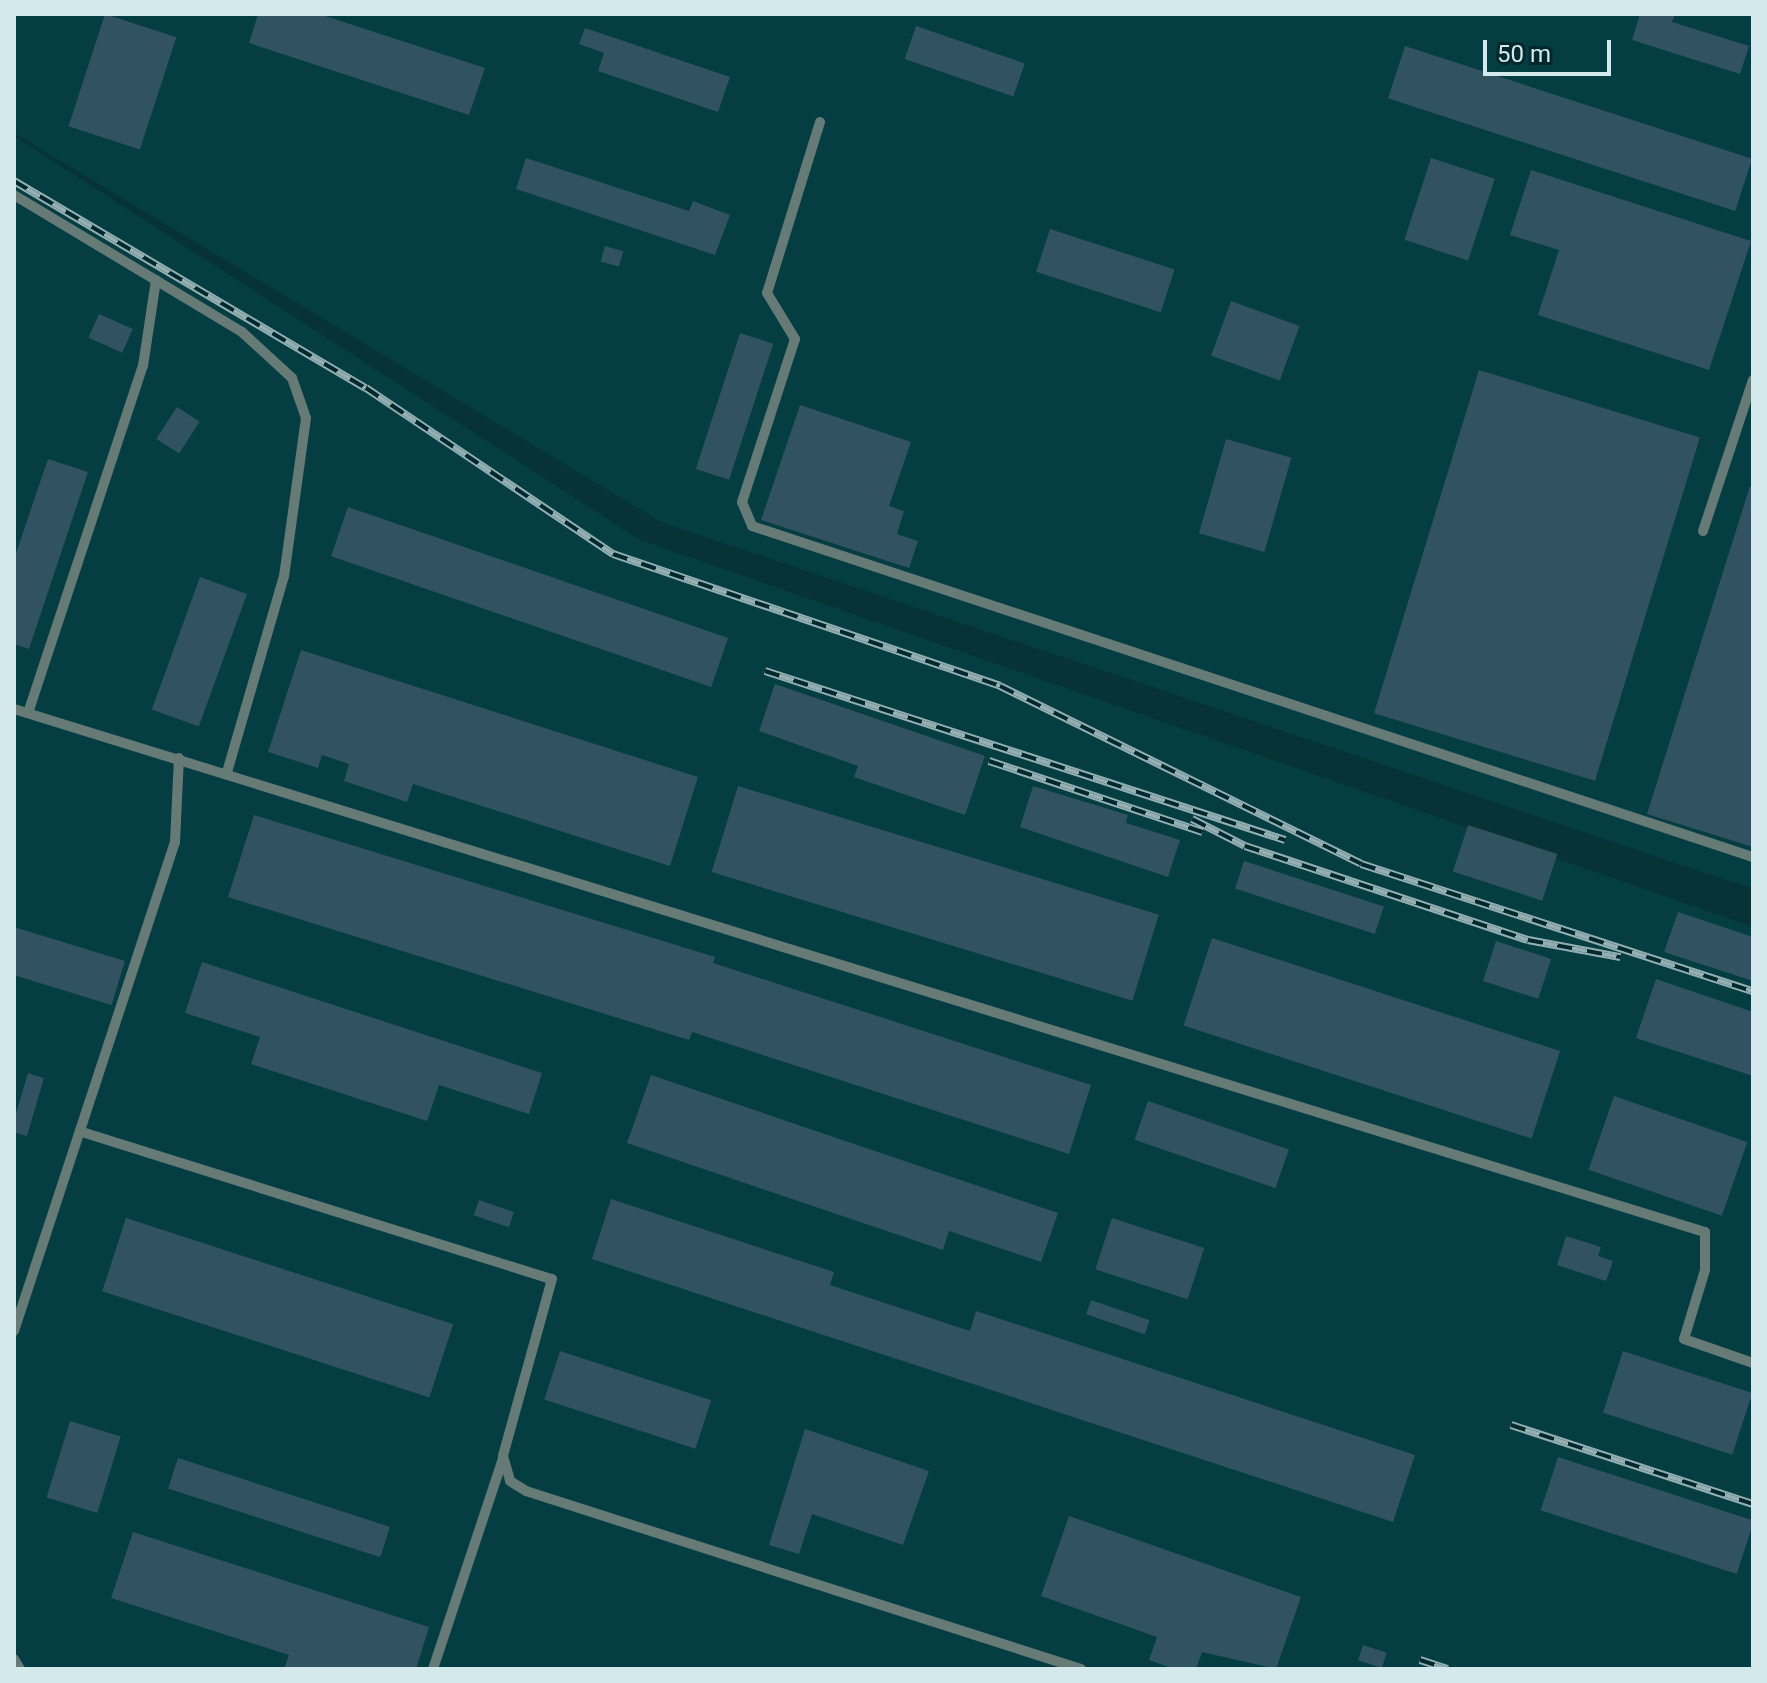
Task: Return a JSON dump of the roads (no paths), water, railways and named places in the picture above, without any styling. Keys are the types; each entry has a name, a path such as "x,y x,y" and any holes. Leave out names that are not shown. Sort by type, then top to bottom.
{"lane":[{"path":"820,122 767,293 795,339 742,502 752,526 1753,857"},
{"path":"14,195 242,332 292,378 306,418 284,576 227,772"},
{"path":"28,713 143,366 156,280"},
{"path":"1703,531 1753,380"},
{"path":"1740,418 1753,423"},
{"path":"14,709 227,772 1705,1232 1705,1270 1684,1339 1753,1363"},
{"path":"14,1331 175,842 179,758"},
{"path":"82,1132 552,1279 503,1456 433,1669"},
{"path":"503,1456 510,1481 526,1491 1081,1669"},
{"path":"14,1659 20,1669"}],"railway":[{"path":"14,181 366,388 613,554 1000,686 1361,864 1753,991"},
{"path":"765,671 1285,840"},
{"path":"989,761 1203,832"},
{"path":"1192,819 1245,846 1528,940 1620,957"},
{"path":"1511,1425 1753,1504"},
{"path":"1420,1660 1448,1669"}]}
